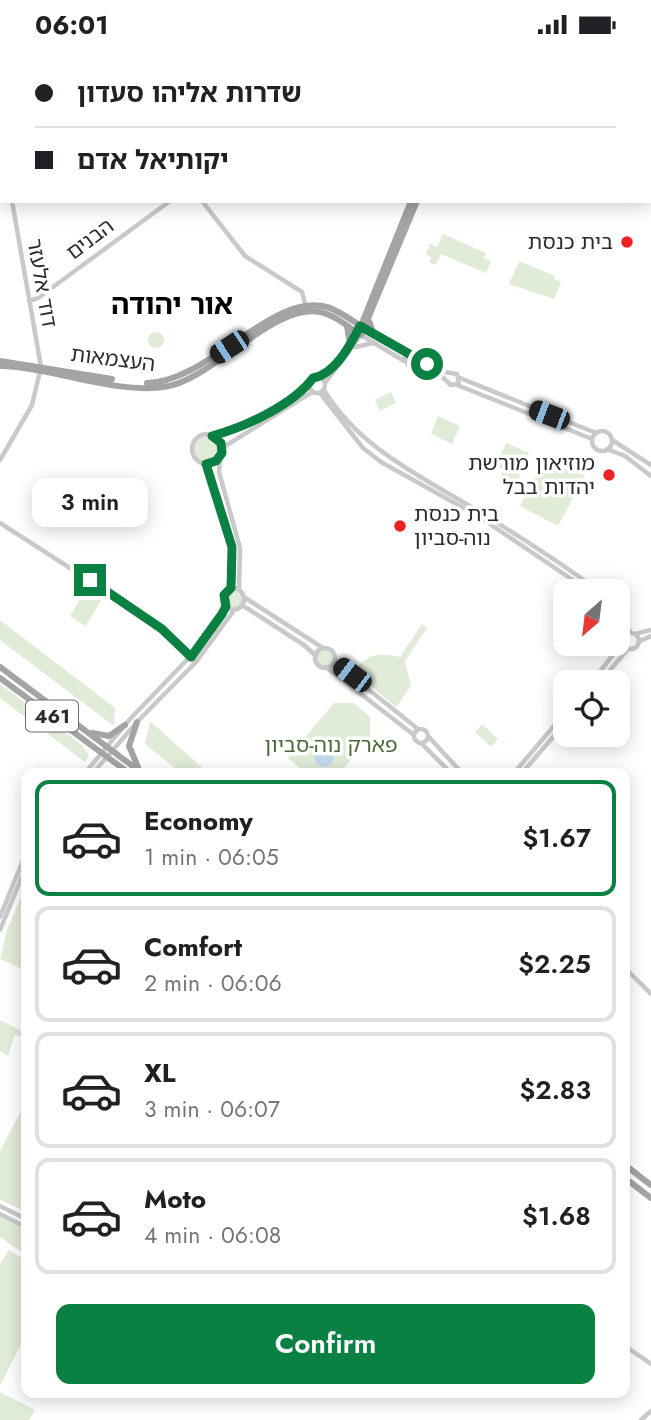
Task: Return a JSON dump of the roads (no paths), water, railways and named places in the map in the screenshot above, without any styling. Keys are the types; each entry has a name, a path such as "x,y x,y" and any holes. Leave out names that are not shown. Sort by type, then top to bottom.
{"main road":[{"path":"361,330 410,203"},
{"path":"361,330 369,319 416,203"},
{"path":"305,308 327,307 361,330"},
{"path":"305,308 321,312 361,330"},
{"name":"העצמאות","path":"0,363 139,383 169,381 189,373 283,313 305,308"},
{"path":"369,319 374,339"},
{"path":"346,325 352,347"},
{"name":"461","path":"0,667 85,730 124,768"},
{"name":"461","path":"0,678 135,768"},
{"path":"137,722 129,746 132,758 139,768"},
{"path":"85,730 105,736 125,725"},
{"path":"630,1169 651,1184"},
{"path":"630,1182 651,1198"}],"street":[{"name":"דוד אלעזר","path":"12,203 41,369"},
{"name":"הבנים","path":"29,300 38,298 167,203"},
{"path":"204,203 244,256 304,295 305,308"},
{"path":"222,448 312,392 323,389 361,330 405,362 440,375 450,385 457,385 592,439 595,448 607,449 625,456 651,476"},
{"path":"97,768 125,725 191,657 214,629 226,606 223,597 231,588 232,547 206,464 195,457 193,448 200,436 240,429 309,386 313,378 321,378 352,347 374,339 444,372 457,374 460,378 596,433 605,432 612,440 651,465"},
{"path":"405,362 409,355"},
{"path":"0,460 32,405 41,369"},
{"path":"321,378 323,389 363,448 381,462 478,516 571,579"},
{"path":"457,385 460,378"},
{"path":"309,386 312,392"},
{"path":"323,389 358,433 381,454 481,513 581,579"},
{"path":"592,439 596,433"},
{"path":"212,436 218,439 222,448 219,472 240,548 239,590 244,597 333,653 334,662 418,729 425,729 428,736 457,768"},
{"path":"607,449 612,440"},
{"path":"206,464 220,458"},
{"path":"0,523 162,629 197,662"},
{"path":"231,588 239,590"},
{"path":"91,768 197,662 235,610 242,605 244,597"},
{"path":"242,605 304,645 316,656 317,663 326,667 414,735 415,740 422,743 447,768"},
{"path":"226,606 235,610"},
{"path":"632,634 651,630"},
{"path":"630,631 638,642"},
{"path":"630,649 651,636"},
{"path":"316,656 323,648"},
{"path":"611,670 624,656"},
{"path":"326,667 334,662"},
{"path":"518,768 553,727"},
{"path":"414,735 418,729"},
{"path":"422,743 428,736"},
{"path":"526,768 553,737"},
{"path":"0,917 21,865"},
{"path":"0,930 21,879"},
{"path":"630,973 651,994"},
{"path":"0,1206 21,1216"},
{"path":"0,1214 21,1224"},
{"path":"630,1349 651,1364"},
{"path":"641,1420 651,1411"}],"water":[{"path":"551,478 559,481 556,487 563,490 559,498 544,491"},
{"path":"324,747 331,750 334,757 331,764 324,767 317,764 314,757 317,750"}],"place":[{"name":"בית כנסת","path":"627,242"},
{"name":"מוזיאון מורשת יהדות בבל","path":"609,475"},
{"name":"בית כנסת נוה-סביון","path":"400,526"}],"district":[{"name":"אור יהודה","path":"172,304"}],"park label":[{"name":"פארק נוה-סביון","path":"331,745"}]}
